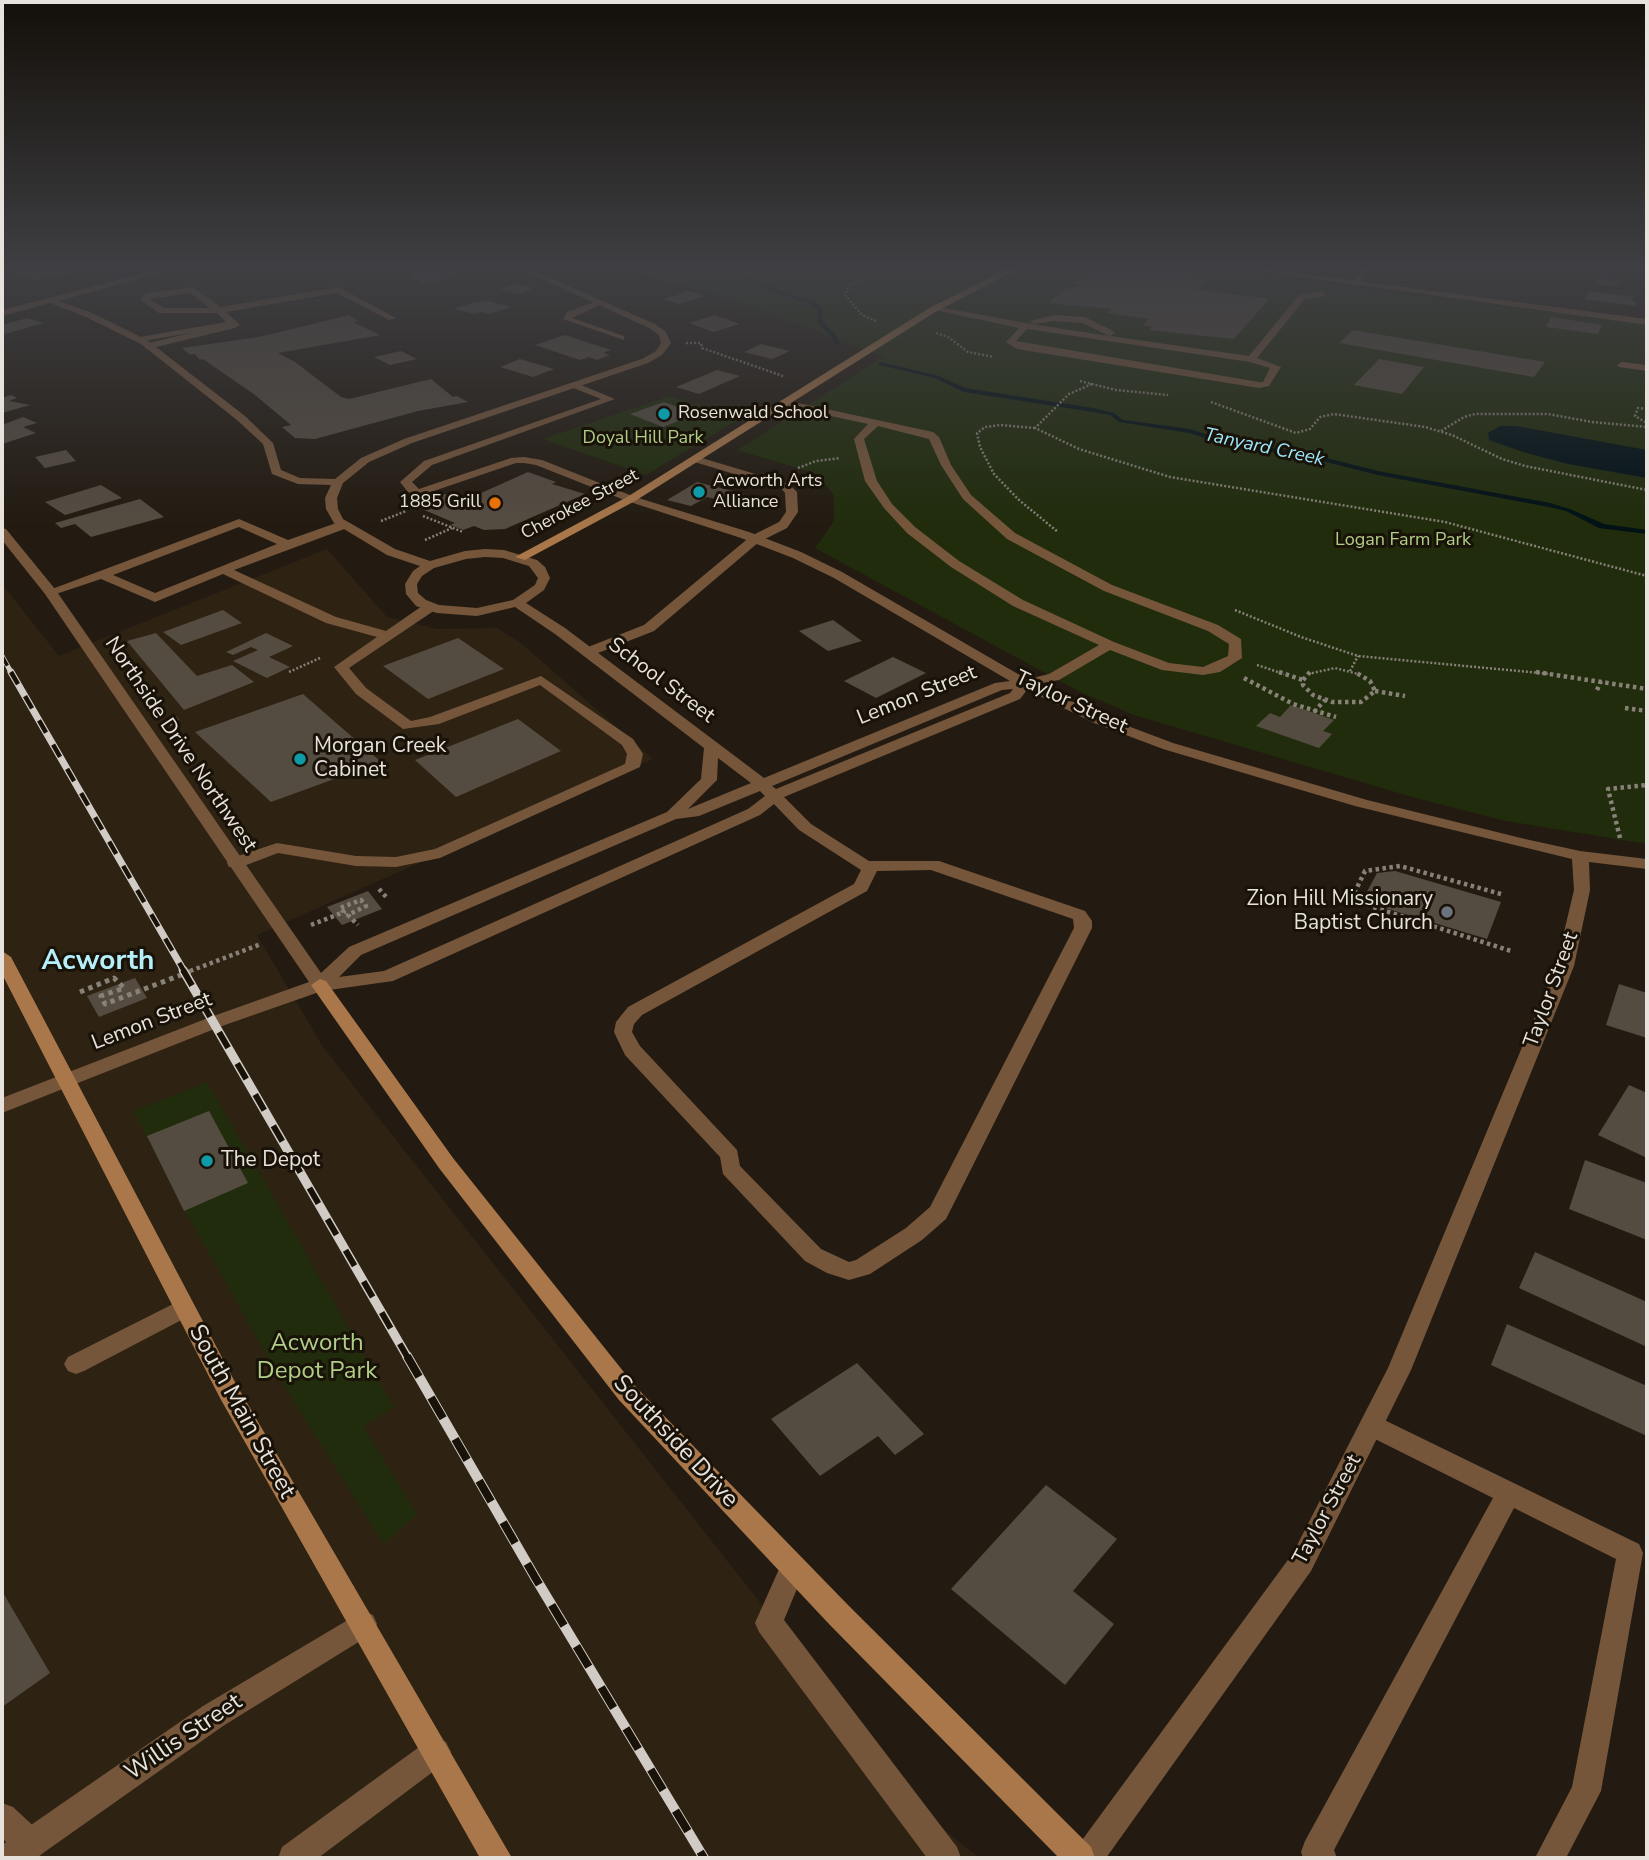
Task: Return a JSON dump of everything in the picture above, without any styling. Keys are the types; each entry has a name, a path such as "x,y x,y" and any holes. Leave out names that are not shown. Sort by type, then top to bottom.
{"street":[{"path":"159,355 241,418 268,443 276,472 298,481 338,482"},
{"path":"430,565 391,552 343,525 332,509 331,498 338,482 350,470 384,450 645,361 656,355"},
{"name":"Cherokee Street","path":"521,557 631,499 861,355"},
{"path":"1076,355 1248,384 1266,384 1276,367 1251,359 1223,355"},
{"path":"1251,359 1254,355"},
{"path":"1622,365 1647,368"},
{"name":"Taylor Street","path":"574,385 610,399 428,463 406,482 411,490 419,493 515,460 538,462 631,499 797,555 838,575 1025,684 1099,720 1168,746 1254,773 1447,825 1580,856 1582,890 1566,966 1459,1230 1399,1370 1372,1425 1302,1562 1088,1858"},
{"path":"785,403 875,422 934,438 946,466 967,497 1011,536 1108,588 1231,637 1236,642 1235,658 1215,669 1203,671 1167,667 1109,645 1018,603 956,564 911,530 882,498 871,481 859,439 875,422"},
{"path":"588,652 649,628 755,539 783,525 792,512 791,492 771,480 695,459"},
{"path":"50,592 239,523 287,544"},
{"path":"102,575 155,598 287,544 343,525"},
{"name":"Northside Drive Northwest","path":"2,532 50,592 320,985"},
{"path":"475,554 521,557 541,570 544,578 532,596 517,603 477,612 456,612 430,607 412,594 411,584 417,574 430,565 475,554"},
{"path":"224,570 331,620 386,635"},
{"name":"School Street","path":"517,603 534,612 588,652 769,790 805,827 871,867"},
{"path":"235,863 277,848 356,861 396,862 440,853 632,767 635,754 628,741 541,680 435,721 408,726 361,691 341,667 430,607"},
{"name":"Lemon Street","path":"320,985 355,951 673,816 769,790 1000,686 1025,684 1054,677 1109,645"},
{"path":"673,816 709,780 712,746"},
{"name":"Lemon Street","path":"2,1105 320,985 387,977 754,812 769,790"},
{"path":"1580,856 1647,864"},
{"path":"933,865 1079,915 1083,928 938,1213 862,1268 849,1270 835,1268 813,1255 730,1168 730,1155 632,1050 623,1032 625,1023 635,1011 860,887 871,867 933,865"},
{"name":"South Main Street","path":"2,957 228,1391 498,1858"},
{"name":"Southside Drive","path":"320,985 454,1173 618,1382 793,1567 1080,1858"},
{"path":"76,1364 183,1308"},
{"path":"1372,1425 1630,1553 1586,1791 1550,1858"},
{"path":"1322,1858 1316,1852 1509,1493"},
{"path":"793,1567 769,1623 946,1858"},
{"name":"Willis Street","path":"20,1851 213,1716 363,1623"},
{"path":"293,1858 436,1752"},
{"path":"2,1818 20,1851"}],"path":[{"path":"718,355 787,377"},
{"path":"1035,428 1064,398"},
{"path":"1647,409 1638,408 1635,416 1647,425"},
{"path":"1441,431 1464,417 1475,414 1548,414 1597,423 1647,425"},
{"path":"1063,535 1019,500 994,474 980,447 977,433 985,427 1000,425 1035,428 1079,449 1170,477 1445,522 1647,576"},
{"path":"806,465 816,461"},
{"path":"374,524 411,509"},
{"path":"419,514 453,528 472,532"},
{"path":"419,542 453,528"},
{"path":"1228,608 1358,656 1601,681 1647,689"},
{"path":"1350,671 1358,656"},
{"path":"289,672 314,660"},
{"path":"1253,664 1303,680"},
{"path":"1303,680 1317,669 1335,668 1350,671 1370,681 1375,691"},
{"path":"1243,672 1241,676 1244,678 1293,704 1336,717"},
{"path":"1303,680 1307,690 1325,700 1342,703 1361,702 1375,691"},
{"path":"1597,690 1601,681"},
{"path":"1375,691 1405,696"},
{"path":"1314,712 1325,700"},
{"path":"1625,708 1647,712"},
{"path":"173,722 180,717"},
{"path":"1619,835 1608,789 1647,785"},
{"path":"1501,894 1400,866 1364,871 1351,900 1511,951"},
{"path":"379,889 387,898"},
{"path":"307,927 344,912 340,908 361,900 366,906 348,915 359,925"},
{"path":"80,992 114,978 124,988 101,996 105,1004 270,941"}],"shaded area":[{"path":"1500,426 1516,426 1647,450 1647,478 1568,464 1489,440 1488,433"},
{"path":"327,549 387,617 437,629 497,628 522,644 653,759 257,935 323,1047 928,1816 979,1858 2,1858 2,584 59,656"}],"green space":[{"name":"Logan Farm Park","path":"877,355 1647,355 1647,844 1506,821 1419,799 1134,715 1080,692 815,548 834,521 834,495 817,474 737,450 883,357"},
{"name":"Doyal Hill Park","path":"670,396 739,419 646,475 543,439"},
{"name":"Acworth Depot Park","path":"207,1082 394,1407 363,1426 417,1514 384,1544 286,1389 177,1197 134,1111"}],"building":[{"path":"196,355 281,355 341,397 349,399 431,379 453,397 457,396 468,402 418,411 315,439 295,438 282,427 291,425 255,395 203,359 200,360"},
{"path":"409,355 417,359 390,365 374,357"},
{"path":"564,355 610,355 597,360 589,357 580,360"},
{"path":"755,355 781,355 772,359"},
{"path":"1407,355 1502,355 1545,362 1534,377"},
{"path":"520,359 554,369 533,377 500,367"},
{"path":"1379,359 1424,367 1402,394 1354,385"},
{"path":"717,370 740,376 699,394 676,387"},
{"path":"11,395 17,398 9,401 30,405 2,413 2,398"},
{"path":"664,402 697,414 663,427 630,414"},
{"path":"23,417 37,423 23,427 36,433 2,444 2,425"},
{"path":"66,450 76,461 45,468 35,457"},
{"name":"1885 Grill","path":"528,472 556,482 552,484 585,494 505,529 484,530 474,526 463,530 450,525 455,523 415,506 444,494 459,499 465,496 470,498"},
{"path":"697,482 744,494 730,503 707,497 691,506 667,500"},
{"path":"101,485 122,498 65,515 45,502"},
{"path":"140,499 164,517 91,537 75,524 61,528 55,523"},
{"path":"223,610 242,623 181,645 163,632"},
{"path":"833,620 862,641 828,651 799,631"},
{"path":"156,633 197,676 232,665 254,682 184,710 127,641"},
{"path":"266,633 293,646 269,657 290,667 267,678 233,661 258,650 251,647 233,655 226,652"},
{"path":"458,638 504,669 428,699 383,666"},
{"path":"893,657 926,673 876,698 844,681"},
{"path":"303,694 381,762 271,802 195,732"},
{"path":"1291,705 1334,720 1323,731 1332,734 1319,748 1256,726 1270,713 1280,717"},
{"path":"518,719 561,751 456,797 415,760"},
{"name":"Zion Hill Missionary Baptist Church","path":"1395,871 1501,902 1487,939 1362,901 1377,873"},
{"path":"368,891 382,909 342,925 327,907"},
{"path":"135,978 147,998 99,1017 87,996"},
{"path":"1619,984 1647,993 1647,1038 1606,1025"},
{"path":"1629,1085 1647,1093 1647,1158 1598,1135"},
{"path":"209,1111 248,1183 184,1211 147,1136"},
{"path":"1585,1160 1647,1183 1647,1240 1569,1209"},
{"path":"1535,1252 1647,1302 1647,1347 1519,1288"},
{"path":"1507,1324 1647,1386 1647,1436 1491,1365"},
{"path":"857,1363 924,1434 895,1455 878,1436 820,1476 771,1419"},
{"path":"1046,1485 1117,1539 1073,1591 1114,1624 1065,1685 951,1589"},
{"path":"2,1591 50,1673 2,1707"}],"waterway":[{"name":"Tanyard Creek","path":"881,364 937,377 964,390 1093,410 1112,414 1121,421 1190,431 1230,444 1302,454 1378,473 1550,505 1568,510 1602,526 1647,532"}],"railway":[{"path":"2,656 12,674"},
{"path":"11,672 184,971"},
{"path":"183,970 408,1358"},
{"path":"407,1356 536,1579 704,1858"}],"place":[{"name":"Rosenwald School","path":"664,414"},
{"name":"Acworth Arts Alliance","path":"699,492"},
{"name":"1885 Grill","path":"495,503"},
{"name":"Morgan Creek Cabinet","path":"300,759"},
{"name":"Zion Hill Missionary Baptist Church","path":"1447,912"},
{"name":"The Depot","path":"207,1161"}],"district":[{"name":"Acworth","path":"98,962"}]}
